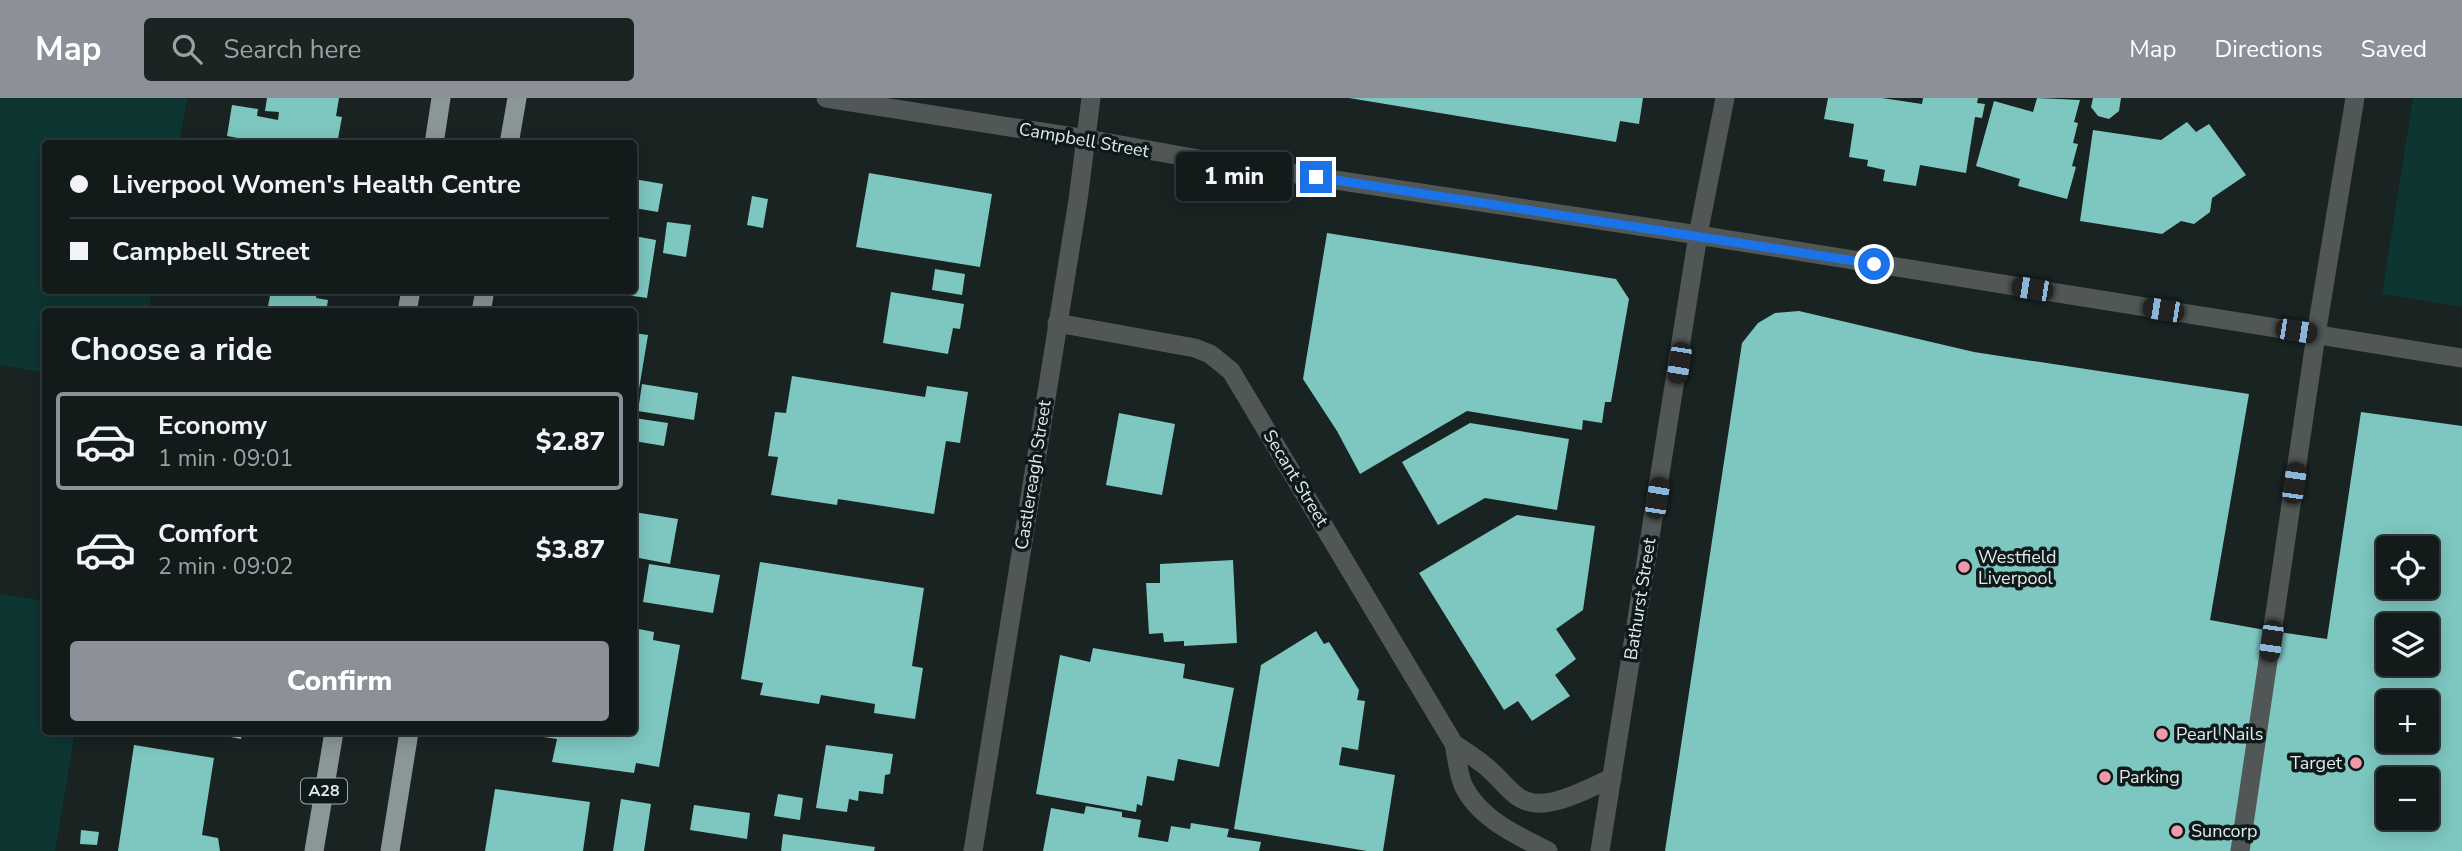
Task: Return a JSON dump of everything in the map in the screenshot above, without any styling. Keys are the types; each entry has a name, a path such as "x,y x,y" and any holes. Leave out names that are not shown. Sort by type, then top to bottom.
{"highway":[{"path":"435,140 441,98"},
{"path":"510,140 517,98"},
{"name":"A28","path":"314,851 333,735"},
{"path":"390,851 409,735"}],"street":[{"name":"Campbell Street","path":"826,98 1086,139 1210,162 1698,235 2462,358"},
{"name":"Castlereagh Street","path":"973,851 1058,323 1091,98"},
{"name":"Bathurst Street","path":"1600,851 1698,235 1725,98"},
{"path":"2240,851 2316,335 2355,98"},
{"name":"Secant Street","path":"1058,323 1195,348 1210,354 1231,371 1454,744 1464,786 1476,804 1499,824 1548,851"},
{"name":"Secant Street","path":"1454,744 1491,771 1516,798 1530,802 1544,803 1560,799 1612,778"}],"shaded area":[{"path":"0,98 187,98 180,140 42,140 42,294 152,294 149,308 42,308 42,372 0,365"},
{"path":"2413,98 2462,98 2462,307 2382,294"},
{"path":"0,594 42,601 42,735 74,735 55,851 0,851"}],"building":[{"path":"267,98 339,98 336,116 342,117 338,140 250,140 227,136 232,105 258,109 257,116 278,120 279,112 265,111"},
{"path":"1349,98 1643,98 1639,124 1620,121 1616,142"},
{"path":"1828,98 1882,98 1922,104 1923,98 1978,98 1977,103 1985,104 1982,118 1975,117 1966,173 1920,165 1916,186 1883,181 1885,170 1867,166 1868,160 1849,157 1854,124 1824,119"},
{"path":"2037,98 2080,100 2074,122 2078,123 2073,143 2078,144 2072,166 2076,167 2067,199 2018,186 2020,179 1976,166 1994,101 2033,112"},
{"path":"2093,98 2121,98 2119,111 2109,119 2098,116 2091,107"},
{"path":"2187,122 2196,132 2209,124 2246,175 2212,198 2210,212 2194,224 2181,221 2162,234 2080,221 2093,130 2161,140"},
{"path":"869,173 992,194 980,267 856,247"},
{"path":"637,180 663,184 658,212 637,208"},
{"path":"752,196 768,199 763,228 747,225"},
{"path":"667,222 691,225 686,257 663,253"},
{"path":"1327,233 1616,279 1629,299 1611,402 1605,402 1602,423 1583,420 1582,430 1467,411 1360,474 1337,431 1303,379"},
{"path":"637,237 656,240 647,298 619,294 637,294"},
{"path":"935,269 965,274 962,295 932,290"},
{"path":"891,292 964,304 960,329 953,328 948,354 883,343"},
{"path":"270,294 316,294 316,298 328,300 327,308 268,308"},
{"name":"Westfield Liverpool","path":"1799,311 1974,352 2249,394 2210,620 2265,630 2327,639 2361,412 2462,426 2462,851 1665,851 1742,343 1758,323 1775,313"},
{"path":"637,333 648,335 637,395"},
{"path":"792,376 925,397 927,386 968,392 960,443 946,441 934,514 838,499 837,505 771,495 778,457 768,456 775,412 786,413"},
{"path":"642,384 698,393 694,420 638,411"},
{"path":"1119,413 1175,424 1162,495 1106,485"},
{"path":"637,418 668,423 664,446 637,442"},
{"path":"1470,423 1569,439 1557,510 1485,498 1438,525 1402,462"},
{"path":"637,512 678,519 670,564 637,558"},
{"path":"1517,515 1595,526 1583,610 1556,629 1576,659 1555,675 1570,696 1532,721 1518,701 1504,710 1419,573"},
{"path":"1233,560 1237,643 1184,646 1184,641 1164,642 1163,633 1149,634 1146,583 1160,583 1160,564"},
{"path":"760,562 924,588 912,666 923,668 915,719 874,713 875,704 821,695 819,704 760,695 763,683 741,679"},
{"path":"649,564 720,575 713,613 643,602"},
{"path":"637,629 654,632 653,640 680,645 659,767 636,763 634,773 552,762 557,739 530,735 637,735"},
{"path":"1316,631 1324,644 1329,642 1359,690 1357,700 1365,701 1358,750 1342,747 1339,765 1395,775 1383,851 1367,851 1234,829 1261,665"},
{"path":"1093,648 1185,664 1183,678 1234,688 1219,767 1178,759 1174,781 1147,776 1142,806 1137,804 1136,812 1036,794 1060,655 1090,662"},
{"path":"220,735 242,735 241,739"},
{"path":"134,745 214,758 202,835 218,838 220,851 118,851"},
{"path":"826,745 893,754 890,774 885,775 883,794 859,791 858,801 849,799 847,812 816,808"},
{"path":"495,789 590,802 583,851 485,851"},
{"path":"778,794 803,798 800,820 774,816"},
{"path":"621,799 651,804 644,851 613,851"},
{"path":"694,805 750,813 747,839 690,830"},
{"path":"1086,806 1122,812 1122,817 1141,820 1138,837 1168,842 1171,826 1190,829 1191,823 1229,829 1227,837 1261,842 1259,851 1043,851 1051,808 1084,814"},
{"path":"81,830 99,832 97,845 80,844"},
{"path":"783,834 875,847 874,851 781,851"}],"place":[{"name":"Westfield Liverpool","path":"1964,567"},
{"name":"Pearl Nails","path":"2162,734"},
{"name":"Target","path":"2356,763"},
{"name":"Parking","path":"2105,777"},
{"name":"Suncorp","path":"2177,831"}],"route":[{"path":"1316,177 1874,264"}]}
